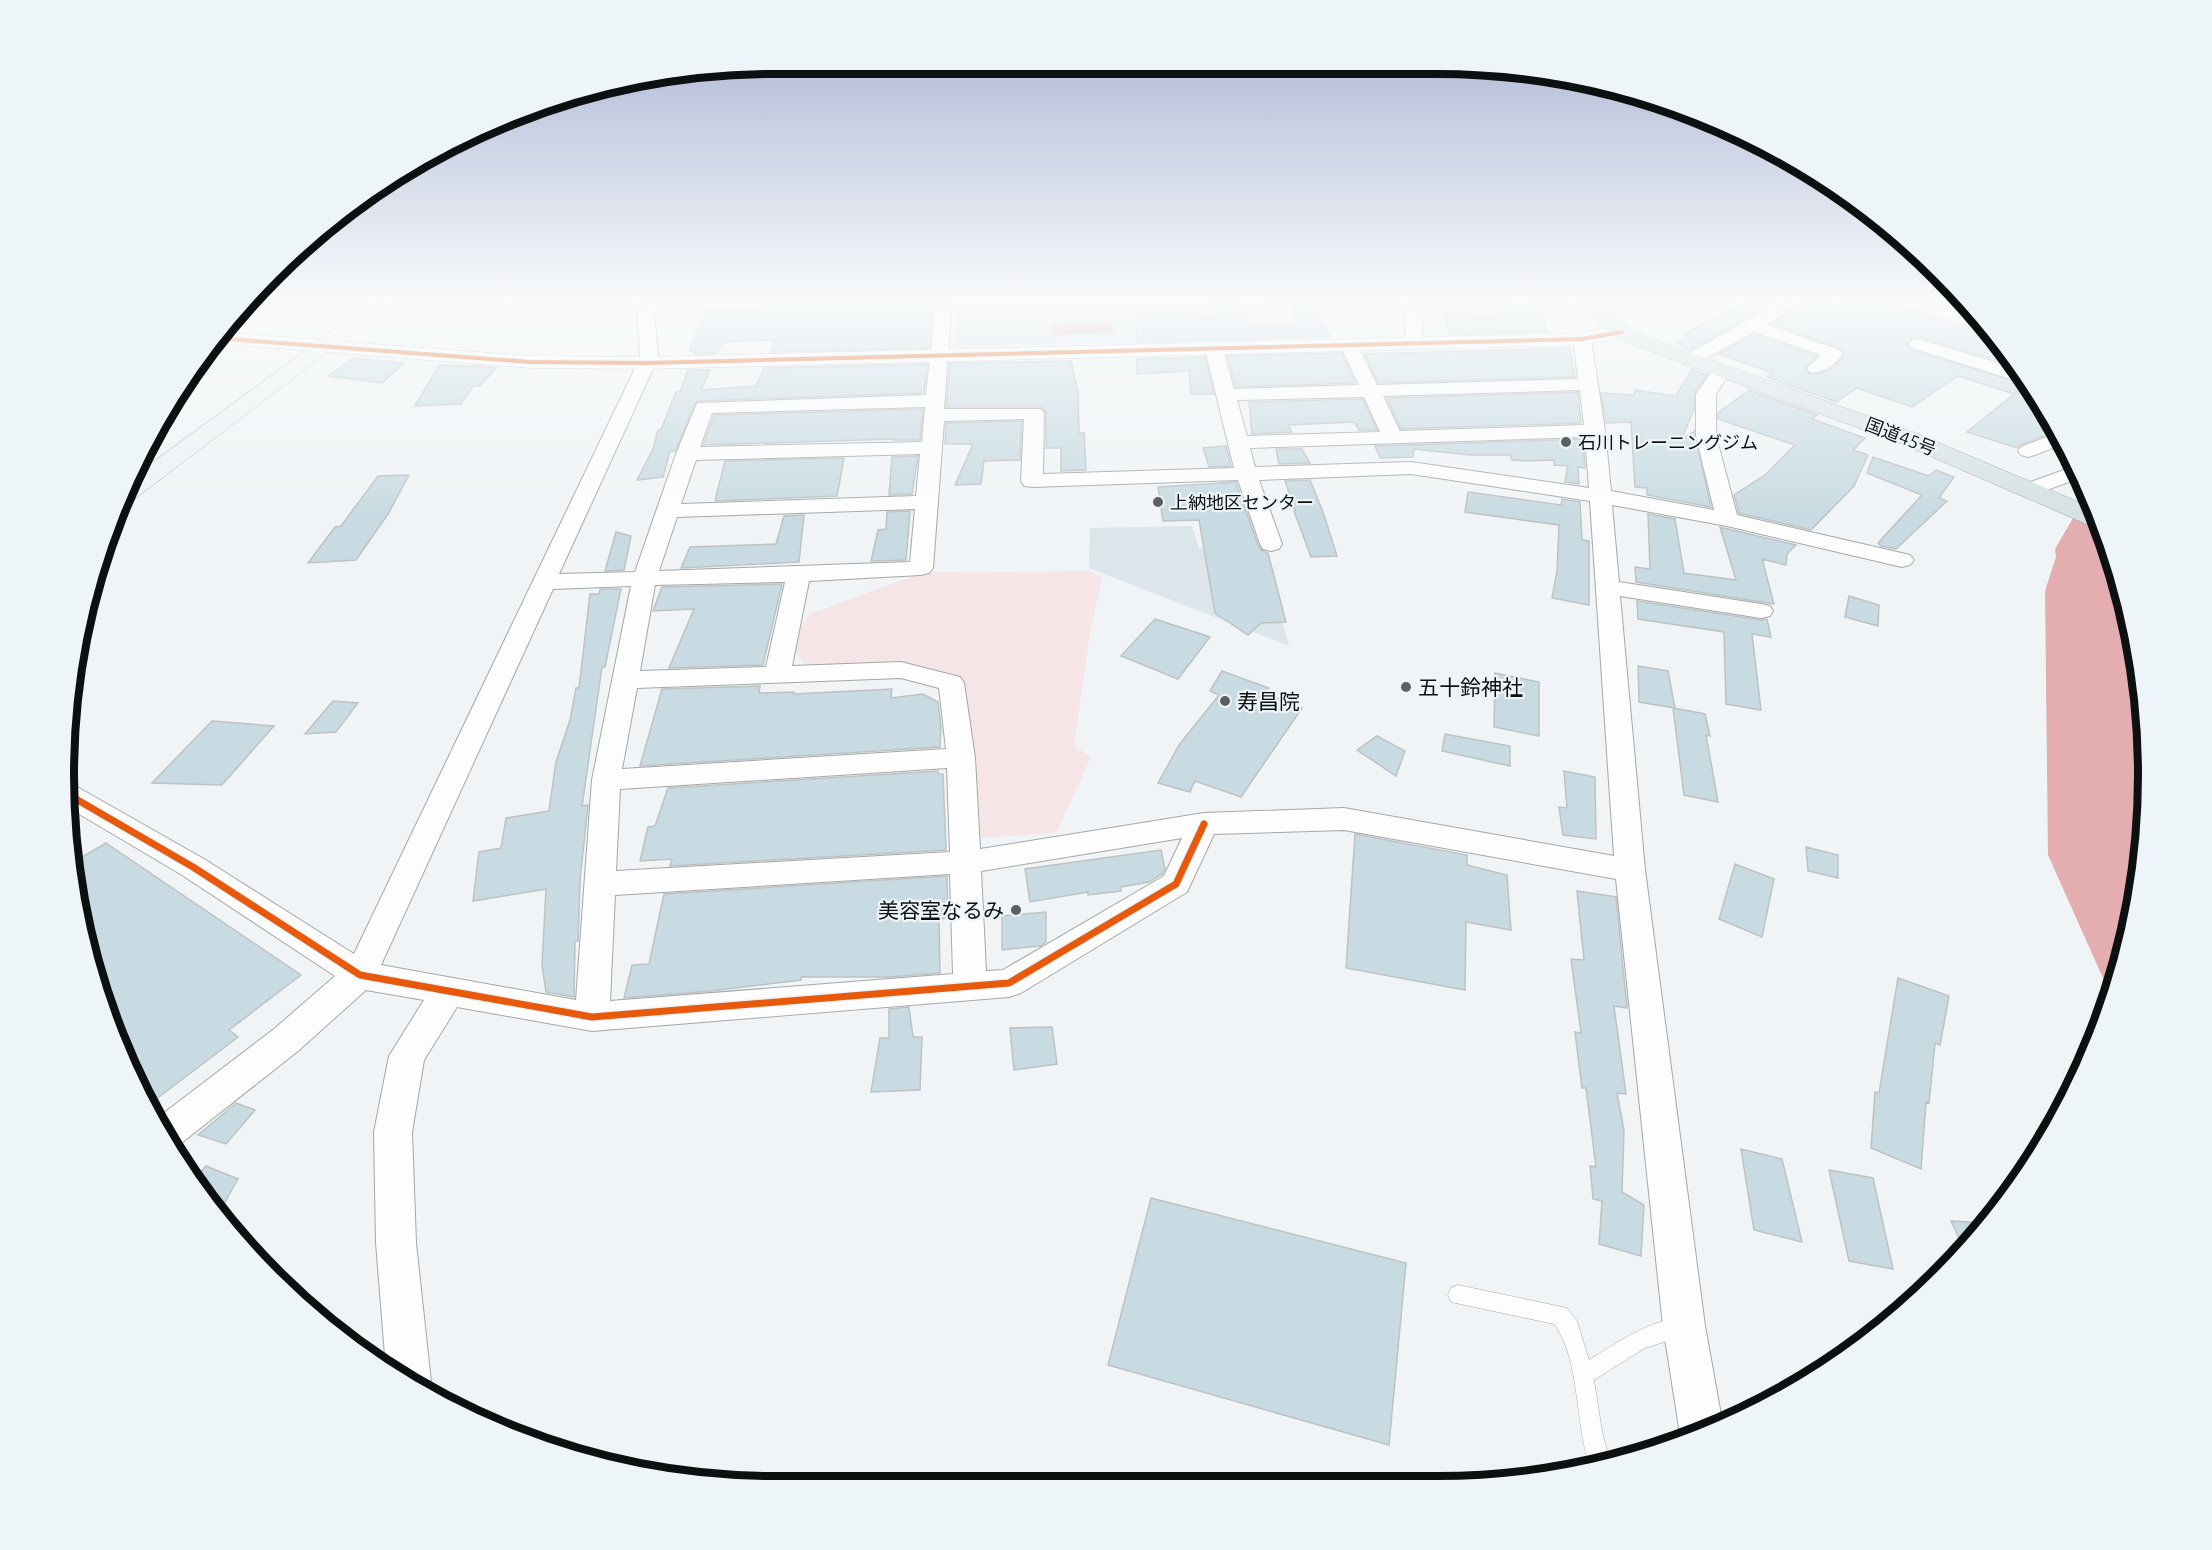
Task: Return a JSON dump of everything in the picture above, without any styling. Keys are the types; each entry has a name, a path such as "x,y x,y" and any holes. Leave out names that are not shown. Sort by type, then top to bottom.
{"highway":[{"name":"国道45号","path":"1728,373 1910,439 2088,516"}],"main road":[{"path":"136,486 288,373"}],"street":[{"path":"170,1131 286,1040 360,975 642,373"},
{"path":"546,582 798,576 921,568 933,448 937,373"},
{"path":"1220,373 1246,472 1271,544"},
{"path":"1363,373 1392,436"},
{"path":"1587,373 1595,431 1630,870 1684,1326 1700,1425"},
{"path":"1720,373 1706,394 1706,436 1727,519"},
{"path":"1226,395 1589,384"},
{"path":"592,1017 606,780 645,578 704,407 936,408 1034,413 1032,481 1411,468 1600,496 1727,519 1902,560"},
{"path":"1238,442 1595,431"},
{"path":"2028,451 2053,441"},
{"path":"686,454 933,448"},
{"path":"2030,490 2070,475"},
{"path":"668,511 927,502"},
{"path":"777,675 798,576"},
{"path":"1606,587 1761,611"},
{"path":"625,680 901,670 951,683 961,758 967,861 970,985"},
{"path":"606,780 961,758"},
{"path":"75,798 193,867 360,975 592,1017 1009,983 1176,884 1204,824"},
{"path":"601,884 967,861 1204,824 1344,819 1630,870"},
{"path":"408,1373 396,1243 393,1132 407,1056 449,991"}],"lane":[{"path":"1458,1295 1560,1315 1570,1328 1583,1375 1591,1431 1598,1458"},
{"path":"1583,1375 1641,1340 1684,1326"}],"shaded area":[{"path":"2083,502 2115,593 2132,683 2137,729 2137,821 2125,912 2106,985 2048,855 2045,591 2056,557 2055,549"},
{"path":"1192,526 1199,548 1262,547 1289,646 1089,568 1090,528"},
{"path":"1090,571 1102,578 1091,627 1074,746 1091,757 1056,833 979,838 959,686 904,666 809,669 790,645 810,614 924,572"}],"building":[{"path":"332,373 393,373 382,383 328,376"},
{"path":"434,373 491,373 480,386 473,386 461,404 415,406"},
{"path":"687,373 708,373 701,390 756,386 762,373 926,373 924,393 697,401 675,451 670,451 663,477 637,480 653,449 658,430 661,430 676,392 680,392"},
{"path":"949,373 1074,373 1078,394 1079,433 1084,433 1086,470 1061,471 1061,448 1046,448 1046,413 1041,407 946,407"},
{"path":"1189,373 1209,373 1214,394 1191,394"},
{"path":"1232,373 1351,373 1355,383 1236,387"},
{"path":"1374,373 1574,373 1575,377 1378,383"},
{"path":"1689,373 1707,375 1694,393 1694,410 1681,440 1694,431 1711,507 1647,495 1647,488 1635,487 1631,422 1606,423 1601,393 1634,395 1635,390 1676,396"},
{"path":"1772,373 1989,373 2018,382 2021,387 2014,394 1958,376 1912,407 1857,388 1836,402 1767,377"},
{"path":"1749,390 1817,415 1812,419 1865,438 1853,450 1868,455 1854,486 1811,530 1739,513 1734,495 1765,475 1795,445 1718,419 1718,413"},
{"path":"2018,391 2026,394 2050,433 2017,448 1967,432"},
{"path":"1578,392 1581,423 1401,429 1387,398"},
{"path":"1363,399 1377,430 1359,430 1354,422 1288,425 1292,432 1252,434 1249,402"},
{"path":"923,409 920,440 703,445 714,415"},
{"path":"1022,421 1020,460 984,461 981,484 955,485 973,444 945,444 946,423"},
{"path":"1583,439 1585,468 1578,467 1579,484 1565,482 1568,466 1554,465 1554,460 1512,460 1510,455 1470,455 1414,449 1413,457 1380,458 1375,446"},
{"path":"1226,446 1231,466 1209,467 1203,448"},
{"path":"1276,449 1302,449 1310,463 1279,464"},
{"path":"918,456 912,494 889,495 892,457"},
{"path":"1873,457 1929,476 1936,470 1954,477 1939,498 1947,501 1896,549 1881,546 1878,543 1922,495 1867,473"},
{"path":"844,458 837,496 715,501 725,461"},
{"path":"409,475 388,514 356,560 308,563 335,527 341,526 378,476"},
{"path":"1310,480 1337,556 1311,557 1294,511 1285,481"},
{"path":"1236,482 1258,545 1261,550 1268,553 1286,622 1261,623 1248,635 1215,613 1199,520 1163,521 1158,487"},
{"path":"1468,492 1561,505 1562,499 1580,502 1582,540 1589,541 1589,605 1552,598 1557,571 1559,525 1465,512"},
{"path":"910,511 906,560 871,561 878,530 886,529 887,512"},
{"path":"1648,514 1675,519 1684,573 1736,580 1720,527 1796,545 1787,554 1786,565 1762,559 1774,604 1636,582 1635,567 1650,569"},
{"path":"804,515 799,562 681,568 690,547 776,544 784,516"},
{"path":"616,532 631,536 624,570 605,571"},
{"path":"782,584 763,665 669,668 694,609 653,611 662,587"},
{"path":"600,589 621,589 605,667 602,667 582,806 588,805 580,880 578,941 575,941 574,997 546,992 542,965 546,889 473,901 479,852 501,848 506,818 549,811 556,762 570,720 576,688 579,688 590,594 599,594"},
{"path":"1849,596 1879,605 1878,626 1845,617"},
{"path":"1637,601 1761,620 1767,619 1771,637 1752,634 1761,710 1726,704 1724,632 1638,619"},
{"path":"1155,619 1210,637 1178,679 1121,656"},
{"path":"1638,666 1668,671 1675,708 1639,702"},
{"path":"1222,671 1269,688 1265,693 1302,708 1241,797 1195,781 1190,792 1158,783 1179,745 1219,695 1210,691"},
{"path":"1495,673 1539,682 1539,736 1494,727"},
{"path":"760,686 759,693 794,692 793,694 892,689 891,698 923,694 938,702 941,728 940,747 640,766 662,689"},
{"path":"333,701 358,703 336,732 305,734"},
{"path":"1673,708 1705,714 1710,736 1706,735 1718,802 1684,795"},
{"path":"212,721 274,726 222,785 152,783"},
{"path":"1445,734 1510,746 1510,766 1442,751"},
{"path":"1377,736 1405,751 1396,776 1357,750"},
{"path":"938,771 938,774 943,774 946,850 670,866 672,859 640,861 648,827 655,826 668,788"},
{"path":"1564,771 1595,777 1596,839 1563,835 1559,807 1567,808"},
{"path":"1355,834 1467,855 1467,865 1507,875 1511,930 1466,922 1465,990 1346,968"},
{"path":"106,843 301,975 229,1030 238,1037 154,1101 127,1043 97,957 79,859"},
{"path":"1806,847 1838,855 1838,878 1808,871"},
{"path":"1161,850 1165,869 1162,874 1149,882 1121,887 1121,891 1088,895 1088,892 1030,902 1025,869"},
{"path":"1735,864 1774,879 1762,937 1719,919"},
{"path":"947,876 948,918 939,919 940,973 889,977 801,977 801,980 711,991 624,998 632,965 649,964 664,894"},
{"path":"1577,891 1616,897 1627,1008 1614,1006 1626,1094 1617,1093 1624,1130 1622,1192 1644,1205 1641,1256 1599,1244 1602,1201 1593,1199 1590,1166 1596,1167 1586,1088 1582,1088 1575,1032 1581,1033 1571,959 1584,960"},
{"path":"1046,912 1046,942 1040,946 1002,950 1002,916"},
{"path":"1898,978 1949,996 1940,1045 1935,1043 1929,1103 1926,1102 1921,1169 1871,1148 1875,1092 1879,1093"},
{"path":"909,1007 913,1037 922,1037 920,1090 871,1092 880,1038 889,1038 889,1009"},
{"path":"1052,1027 1057,1064 1014,1070 1010,1028"},
{"path":"236,1103 255,1110 226,1144 198,1135"},
{"path":"1741,1149 1782,1159 1802,1242 1754,1230"},
{"path":"206,1166 238,1179 222,1207 218,1202 198,1174"},
{"path":"1829,1170 1873,1178 1893,1269 1849,1261"},
{"path":"1151,1198 1406,1263 1389,1445 1108,1365"},
{"path":"1951,1221 1977,1222 1964,1238 1961,1242"}],"cycle path":[{"path":"75,798 193,867 360,975 592,1017 1009,983 1176,884 1204,824"}],"place":[{"name":"石川トレーニングジム","path":"1566,442"},
{"name":"上納地区センター","path":"1158,502"},
{"name":"五十鈴神社","path":"1406,687"},
{"name":"寿昌院","path":"1225,701"},
{"name":"美容室なるみ","path":"1016,910"}]}
